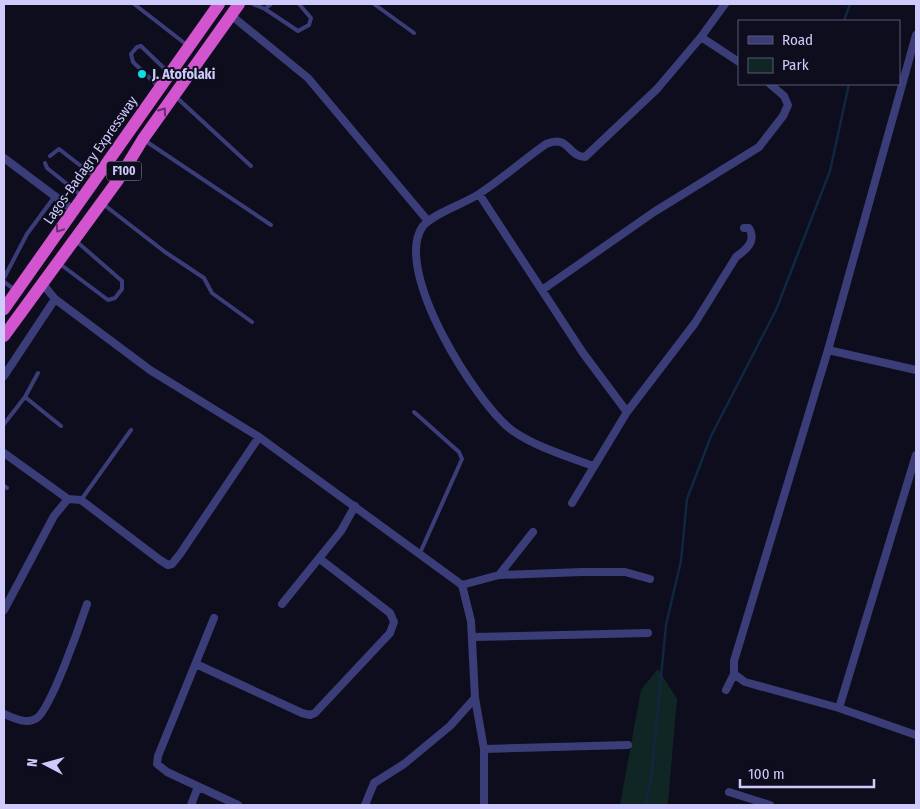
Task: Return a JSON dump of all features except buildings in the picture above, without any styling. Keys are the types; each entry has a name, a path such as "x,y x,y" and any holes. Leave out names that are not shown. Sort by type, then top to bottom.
{"highway":[{"name":"Lagos-Badagry Expressway","path":"4,310 72,209 219,4"},
{"name":"F100","path":"4,336 56,262 118,180 143,139 239,4"},
{"path":"100,172 118,180"}],"street":[{"path":"593,466 513,431 491,410 458,361 435,320 418,272 417,238 428,221 479,194 525,158 555,141 562,142 580,156 585,157 657,89 701,37 725,4"},
{"path":"232,16 308,78 428,221"},
{"path":"726,690 734,674 734,661 828,350 916,34"},
{"path":"701,37 738,61"},
{"path":"542,290 654,212 759,147 784,116 788,105 784,96 771,85"},
{"path":"4,158 72,209"},
{"path":"479,194 583,353 627,412"},
{"path":"572,503 627,412 695,323 736,257 752,241 752,234 749,228 744,228"},
{"path":"42,283 55,299 150,370 259,437 462,585 472,621 475,698 484,749 484,805"},
{"path":"4,376 55,299"},
{"path":"828,350 916,370"},
{"path":"4,453 68,499 81,500 168,565 172,564 180,554 259,437"},
{"path":"839,708 916,455"},
{"path":"4,610 54,516 68,499"},
{"path":"282,604 320,559 341,530 355,506"},
{"path":"499,575 533,532"},
{"path":"196,664 302,712 310,715 315,713 390,633 394,622 390,613 320,559"},
{"path":"462,585 499,575 624,572 650,579"},
{"path":"4,714 25,721 34,720 40,715 55,687 87,604"},
{"path":"214,618 157,760 160,768 238,805"},
{"path":"473,637 648,633"},
{"path":"734,674 745,682 839,708 916,735"},
{"path":"365,805 374,783 404,764 450,726 475,698"},
{"path":"484,749 628,745"},
{"path":"191,805 198,787"},
{"path":"729,792 770,805"}],"lane":[{"path":"134,4 189,47"},
{"path":"253,4 265,9 298,32 311,23 311,18 299,4"},
{"path":"265,9 271,4"},
{"path":"374,4 414,33"},
{"path":"160,88 133,62 131,54 137,47 142,46 170,74"},
{"path":"174,95 251,166"},
{"path":"143,139 271,225"},
{"path":"50,156 59,149 100,172"},
{"path":"45,163 48,168 82,196"},
{"path":"4,278 27,234 54,196"},
{"path":"101,203 204,278 212,293 252,322"},
{"path":"56,262 108,300 115,298 122,289 122,281 75,239"},
{"path":"4,282 17,291"},
{"path":"4,424 25,397 38,373"},
{"path":"25,397 61,426"},
{"path":"414,412 459,452 462,459 420,553"},
{"path":"81,500 131,430"}],"green space":[{"path":"658,669 677,699 668,802 666,805 620,805 641,690"}],"waterway":[{"path":"844,20 850,4"},
{"path":"645,805 651,780 666,625 681,561 687,499 711,436 776,310 830,171 849,85"}],"place":[{"name":"J. Atofolaki","path":"142,74"}]}
